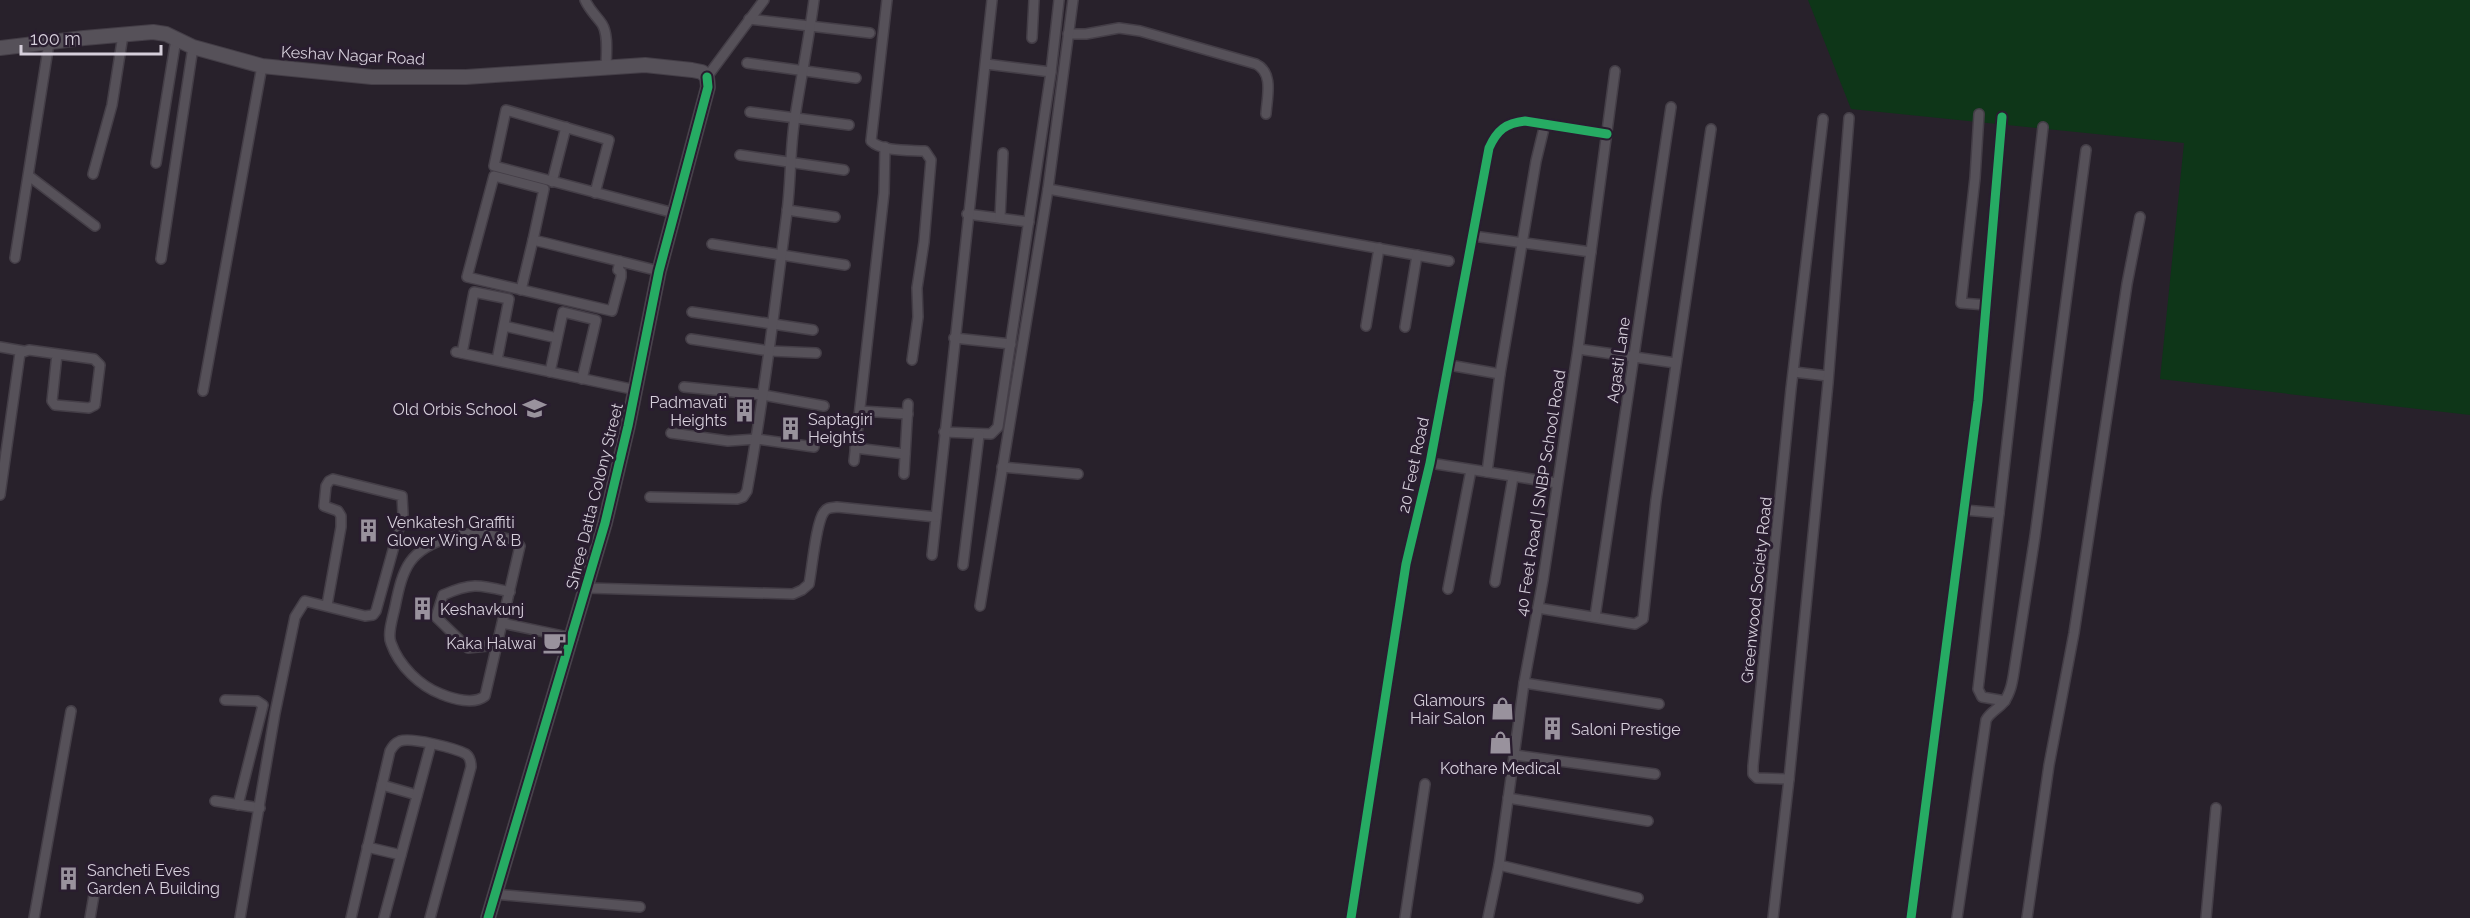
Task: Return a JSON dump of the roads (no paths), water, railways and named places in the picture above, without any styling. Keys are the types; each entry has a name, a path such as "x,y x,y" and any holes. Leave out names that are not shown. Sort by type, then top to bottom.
{"street":[{"path":"585,0 592,15 602,24 605,32 606,69"},
{"path":"707,77 764,0"},
{"path":"650,497 737,499 743,497 747,491 770,351 771,326 787,210 795,117 805,70 814,0"},
{"path":"887,0 870,131 871,141 875,145 885,147 925,151 931,160 924,242 917,288 918,317 912,360"},
{"path":"932,555 992,0"},
{"path":"1032,38 1034,0"},
{"path":"944,432 991,434 998,426 1051,72 1059,0"},
{"path":"980,606 1048,189 1073,0"},
{"path":"749,19 870,33"},
{"path":"1068,34 1086,34 1119,28 1140,31 1256,64 1265,71 1267,78 1266,114"},
{"name":"Keshav Nagar Road","path":"0,48 153,33 166,34 193,47 261,66 372,76 466,77 669,66 702,72 707,77"},
{"path":"93,174 112,105 123,35"},
{"path":"156,163 176,39"},
{"path":"15,258 30,176 49,43"},
{"path":"161,259 193,47"},
{"path":"747,63 856,78"},
{"path":"986,64 1051,72"},
{"path":"203,391 261,66"},
{"name":"40 Feet Road | SNBP School Road","path":"1488,918 1499,865 1524,683 1538,608 1578,349 1616,71"},
{"name":"Shree Datta Colony Street","path":"488,918 587,588 636,390 659,271 708,87 707,77"},
{"name":"Agasti Lane","path":"1595,617 1671,107"},
{"path":"596,193 609,140 506,110 494,166 552,182 674,213"},
{"path":"750,112 849,125"},
{"path":"1979,114 1975,178 1961,303 1986,305"},
{"path":"1911,918 1978,401 2002,117"},
{"path":"1773,918 1789,779 1828,376 1849,118"},
{"name":"Greenwood Society Road","path":"1789,779 1757,778 1753,774 1753,766 1823,119"},
{"name":"20 Feet Road","path":"1351,918 1406,564 1430,463 1489,148 1494,136 1506,126 1525,121 1607,134"},
{"path":"1487,472 1500,375 1522,243 1536,161 1545,124"},
{"path":"552,182 566,127"},
{"path":"2005,701 1982,698 1978,689 2043,127"},
{"path":"1538,608 1635,624 1642,619 1656,500 1712,129"},
{"path":"854,461 884,193 885,147"},
{"path":"1957,918 1986,720 1988,715 2005,701 2012,685 2035,536 2086,150"},
{"path":"1000,218 1003,153"},
{"path":"740,156 844,170"},
{"path":"30,176 95,226"},
{"path":"521,290 544,189 494,176 467,277 521,290 612,311 621,277 621,272 618,270 620,261"},
{"path":"1048,189 1449,261"},
{"path":"787,210 835,217"},
{"path":"968,214 1029,222"},
{"path":"2026,918 2049,765 2074,633 2127,284 2140,218"},
{"path":"1473,236 1591,252"},
{"path":"533,240 659,271"},
{"path":"712,244 845,265"},
{"path":"1366,326 1379,248"},
{"path":"1405,327 1418,255"},
{"path":"497,360 509,299 474,292 459,352 636,390"},
{"path":"550,372 563,312 596,320 582,379"},
{"path":"692,312 771,326 813,330"},
{"path":"504,326 557,338"},
{"path":"954,338 1011,344"},
{"path":"691,339 770,351 816,353"},
{"path":"0,347 57,354 99,362 97,400 93,408 55,405 52,401 57,354"},
{"path":"1578,349 1676,363"},
{"path":"0,495 3,452 18,360 23,351"},
{"path":"1449,365 1500,375"},
{"path":"1794,372 1828,376"},
{"path":"684,387 763,395 824,406"},
{"path":"904,474 908,404"},
{"path":"861,411 908,414"},
{"path":"671,433 728,441 757,439 814,447"},
{"path":"963,565 979,435"},
{"path":"855,448 905,454"},
{"path":"1430,463 1557,483"},
{"path":"1002,467 1078,474"},
{"path":"1448,589 1471,470"},
{"path":"1495,582 1513,477"},
{"path":"240,918 275,714 295,617 305,601 365,616 373,615 403,514 402,495 333,479 329,481 326,486 324,506 338,511 341,516 341,527 327,605"},
{"path":"587,588 793,594 809,584 819,524 823,512 828,508 936,517"},
{"path":"1964,510 1999,513"},
{"path":"476,532 515,541 520,546 502,623 485,696 474,701 449,697 427,689 398,658 390,641 399,583 416,553 427,545 476,532"},
{"path":"497,645 468,648 436,617 443,595 454,590 483,584 510,592"},
{"path":"502,623 573,638"},
{"path":"1524,683 1659,704"},
{"path":"225,700 257,700 263,705 238,805"},
{"path":"34,918 71,711"},
{"path":"351,918 393,745 408,740 466,754 471,767 430,918"},
{"path":"384,918 430,744"},
{"path":"1515,755 1654,774"},
{"path":"1405,918 1425,784"},
{"path":"382,785 417,795"},
{"path":"1508,798 1647,821"},
{"path":"215,801 260,808"},
{"path":"2206,918 2216,808"},
{"path":"368,846 401,855"},
{"path":"1499,865 1638,898"},
{"path":"90,918 95,889"},
{"path":"494,894 640,907"}],"place":[{"name":"Old Orbis School","path":"535,409"},
{"name":"Padmavati Heights","path":"745,411"},
{"name":"Saptagiri Heights","path":"790,428"},
{"name":"Venkatesh Graffiti Glover Wing A & B","path":"369,531"},
{"name":"Keshavkunj","path":"422,609"},
{"name":"Kaka Halwai","path":"554,643"},
{"name":"Glamours Hair Salon","path":"1503,709"},
{"name":"Saloni Prestige","path":"1553,729"},
{"name":"Kothare Medical","path":"1500,743"},
{"name":"Sancheti Eves Garden A Building","path":"69,879"}]}
